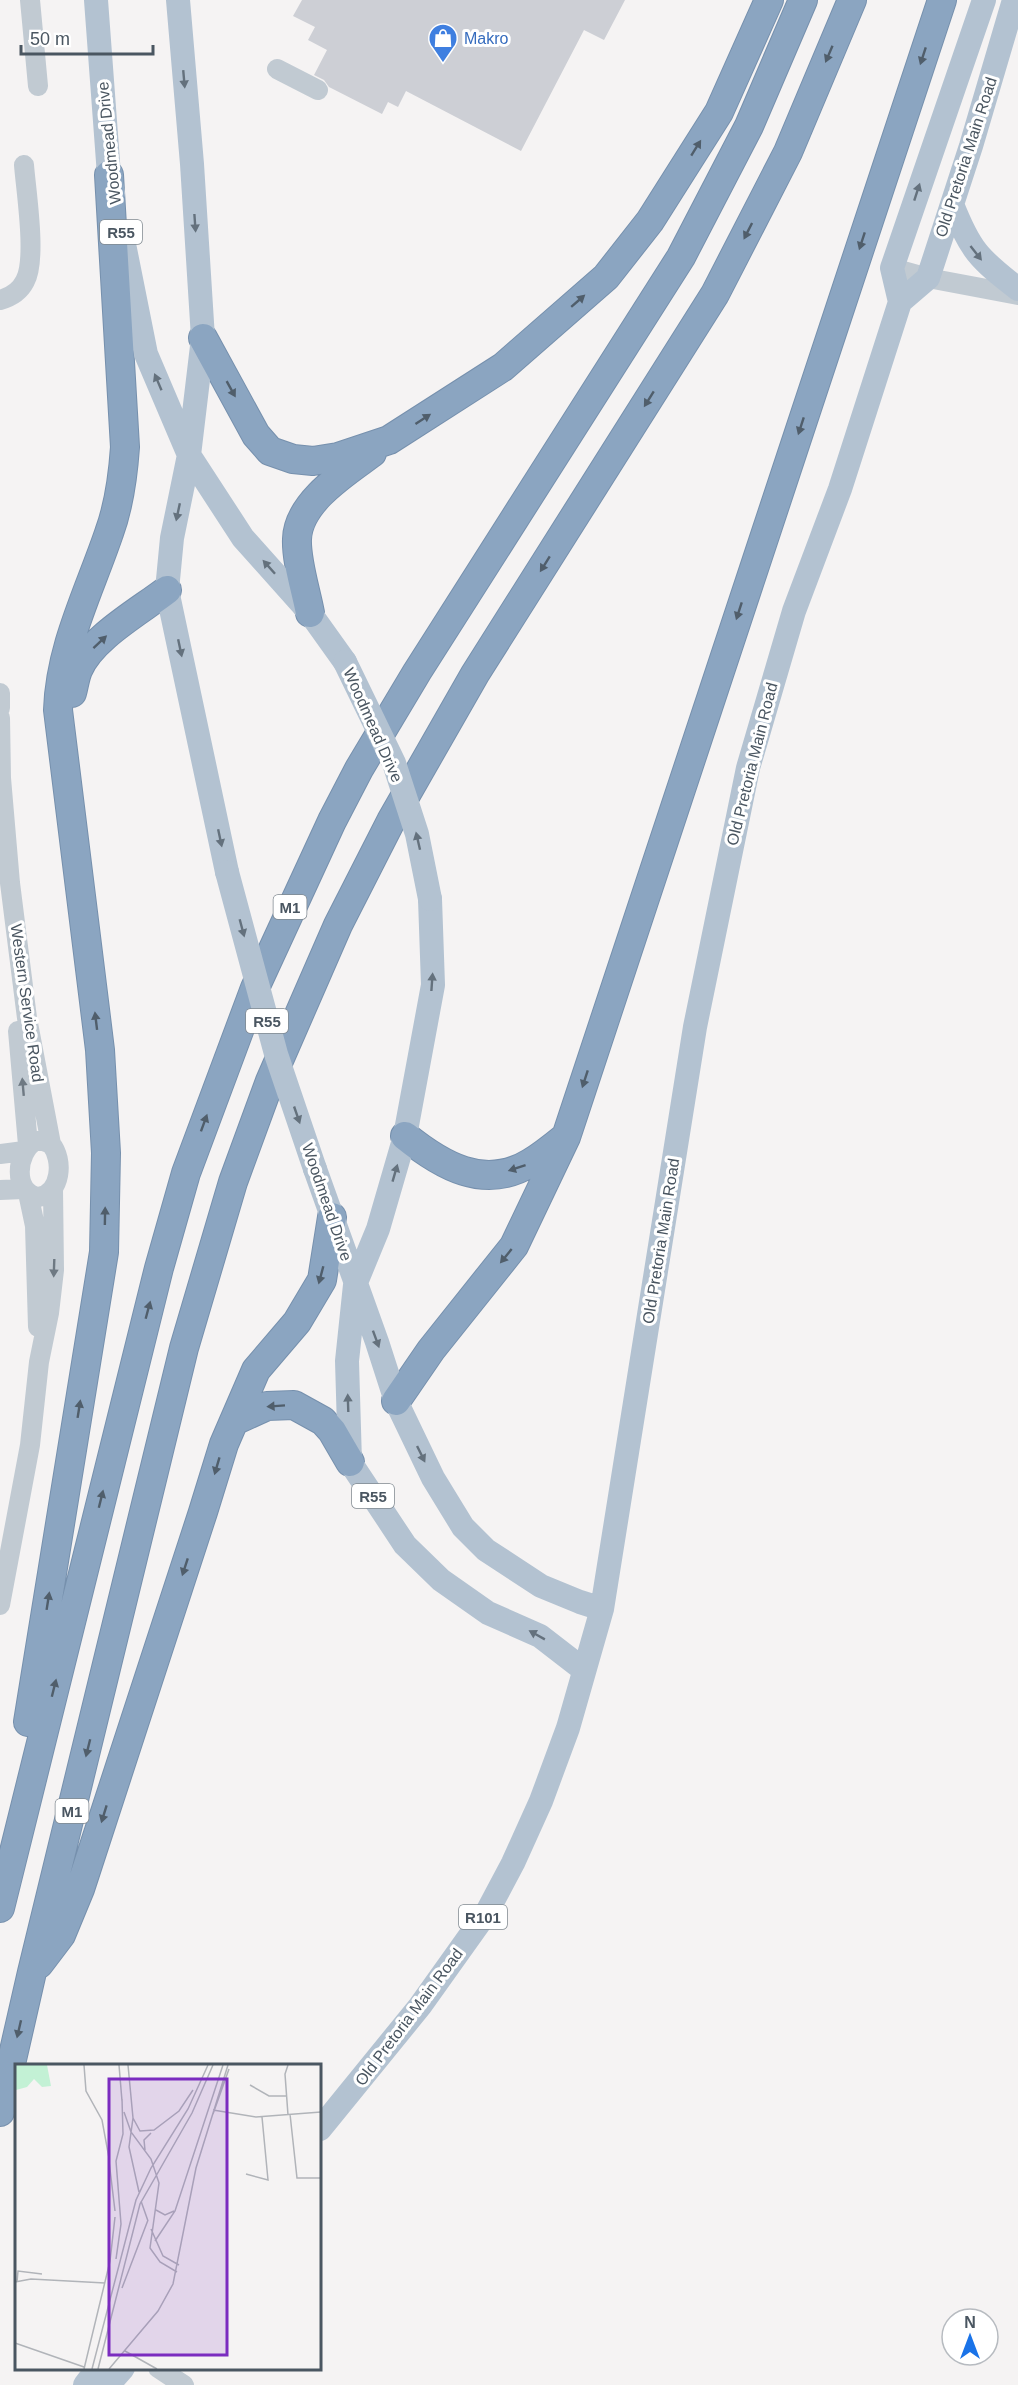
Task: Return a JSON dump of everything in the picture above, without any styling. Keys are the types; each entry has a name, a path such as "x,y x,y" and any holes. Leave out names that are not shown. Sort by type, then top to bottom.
{"highway":[{"path":"310,613 297,542 297,531 305,513 339,478 389,440 503,367 606,277 650,221 719,112 769,0"},
{"name":"M1","path":"0,1908 159,1268 186,1173 255,988 294,899 359,769 497,544 681,257 749,126 803,0"},
{"name":"M1","path":"0,2112 184,1348 230,1191 270,1081 338,925 391,821 475,674 715,294 788,152 852,0"},
{"path":"396,1401 431,1350 514,1246 566,1137 942,0"},
{"path":"0,1865 30,1712 104,1251 106,1153 100,1050 59,728 58,693 68,640 110,531 123,472 125,447 110,175"},
{"path":"203,338 256,435 270,452 293,459 313,461 338,457 389,440"},
{"path":"66,776 70,702 78,670 101,640 167,590"},
{"path":"405,1136 432,1158 456,1169 481,1174 502,1173 528,1164 566,1137"},
{"path":"32,1972 61,1935 80,1889 224,1444 256,1370 297,1322 322,1280 332,1217"},
{"path":"234,1421 267,1406 294,1405 323,1421 332,1431 350,1462"}],"main road":[{"name":"Woodmead Drive","path":"96,0 110,175 146,354 189,455 243,538 310,613 345,662 394,763 417,834 430,898 433,985 405,1136 378,1229 356,1285 347,1361 350,1462"},
{"name":"Woodmead Drive","path":"178,0 192,164 203,338 189,455 172,538 167,590 227,872 276,1054 315,1169 396,1401 433,1478 463,1527 486,1550 541,1586 602,1609"},
{"name":"Old Pretoria Main Road","path":"892,268 984,0"},
{"name":"Old Pretoria Main Road","path":"928,278 1014,0"},
{"path":"952,204 969,244 981,260 1018,289"},
{"path":"892,268 900,302 928,278"},
{"name":"Old Pretoria Main Road","path":"321,2127 420,2006 486,1912 513,1863 541,1801 568,1728 602,1609 695,1027 748,768 794,611 840,489 900,302"},
{"name":"R55","path":"350,1462 405,1545 441,1580 488,1613 540,1636 584,1670"},
{"path":"85,2385 96,2370"},
{"path":"108,2385 121,2370"}],"street":[{"path":"30,0 38,86"},
{"path":"277,69 318,90"},
{"path":"0,300 8,298 17,291 28,273 30,239 24,165"},
{"path":"892,268 928,278 1018,295"},
{"path":"0,693 0,708"},
{"name":"Western Service Road","path":"0,717 1,778 9,873 27,1018 51,1144"},
{"name":"Western Service Road","path":"0,869 15,998 26,1148"},
{"path":"0,1154 26,1148 35,1141 43,1141 51,1144 58,1161 58,1175 53,1189 54,1270 49,1313 39,1362 30,1445 0,1605"},
{"path":"26,1148 20,1164 34,1226 39,1362"},
{"path":"0,1190 26,1191 39,1197 53,1189"},
{"path":"161,2370 184,2385"}],"building":[{"name":"Makro","path":"302,0 625,0 604,40 584,30 521,151 406,91 398,107 388,102 382,114 329,87 324,80 314,75 327,50 308,40 315,27 293,16"}],"place":[{"name":"Makro","path":"443,64"}]}
